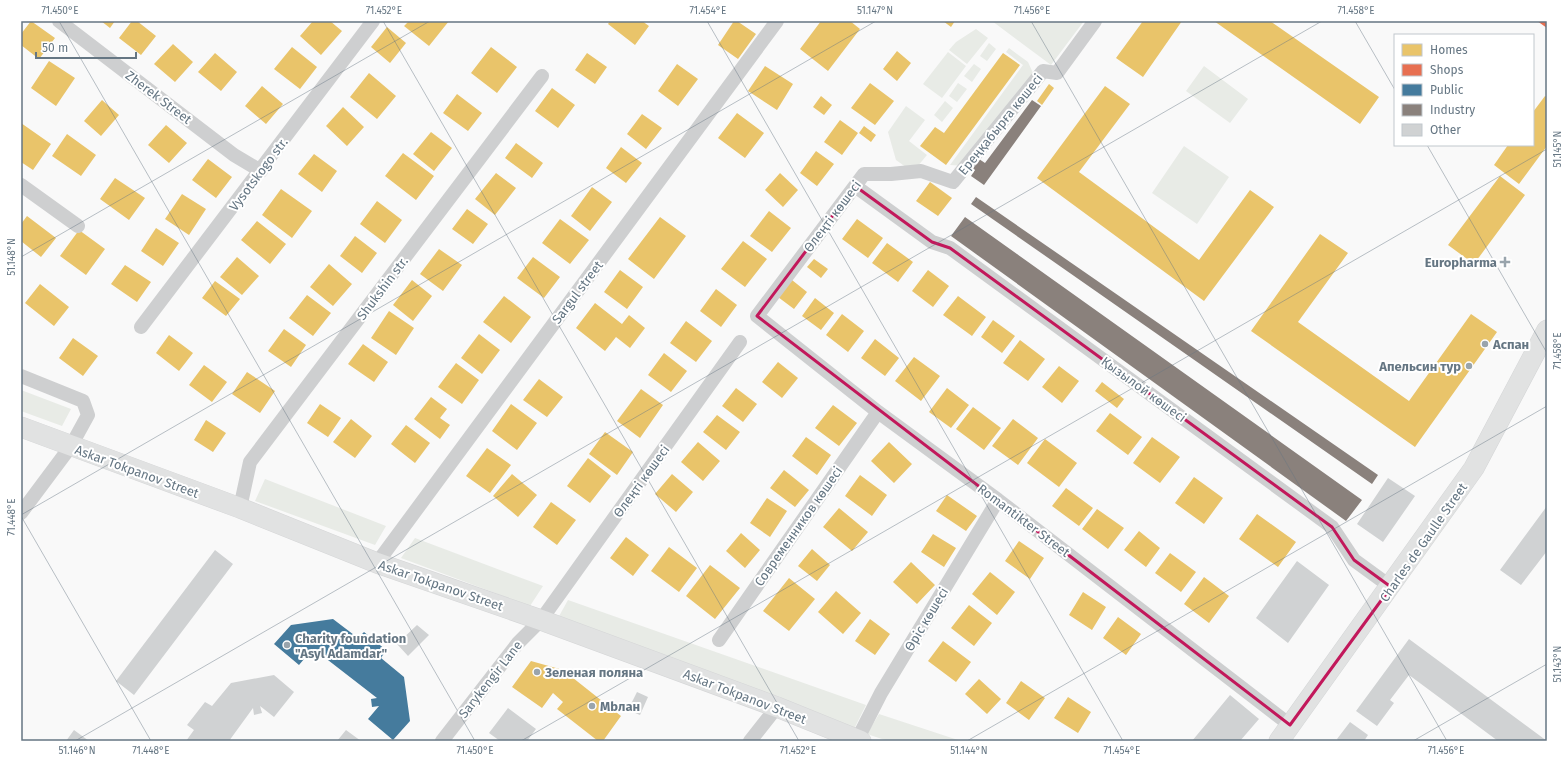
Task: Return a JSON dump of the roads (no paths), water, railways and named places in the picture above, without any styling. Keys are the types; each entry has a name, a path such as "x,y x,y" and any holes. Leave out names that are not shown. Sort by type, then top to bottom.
{"street":[{"name":"Zherek Street","path":"59,21 234,155 260,171"},
{"name":"Vysotskogo str.","path":"141,327 373,21"},
{"name":"Sargul street","path":"377,563 777,21"},
{"name":"Ереңқабырға көшесі","path":"864,174 891,174 921,171 953,182 1043,71 1057,73 1095,21"},
{"name":"Shukshin str.","path":"240,508 250,462 542,76"},
{"name":"Өлеңті көшесі","path":"757,316 864,174"},
{"path":"21,185 78,226"},
{"name":"Қызылой көшесі","path":"855,186 932,242 950,248 1332,527 1354,560 1391,587"},
{"name":"Romantikter Street","path":"757,316 878,412 998,500 1290,725"},
{"name":"Charles de Gaulle Street","path":"1279,741 1391,587 1474,468 1547,330"},
{"name":"Өлеңті көшесі","path":"541,620 740,342"},
{"path":"21,376 84,401 88,415 71,446 21,512"},
{"name":"Современников көшесі","path":"719,640 878,412"},
{"name":"Askar Tokpanov Street","path":"21,427 240,508 377,563 541,620 778,707 859,740"},
{"name":"Өріс көшесі","path":"859,740 881,693 998,500"},
{"name":"Sarykengir Lane","path":"442,741 518,642 541,620"},
{"path":"750,741 778,707"}],"place":[{"name":"Europharma","path":"1505,262"},
{"name":"Аспан","path":"1485,344"},
{"name":"Апельсин тур","path":"1469,366"},
{"name":"Charity foundation \"Asyl Adamdar\"","path":"287,645"},
{"name":"Зеленая поляна","path":"537,672"},
{"name":"Мbлан","path":"592,706"}]}
